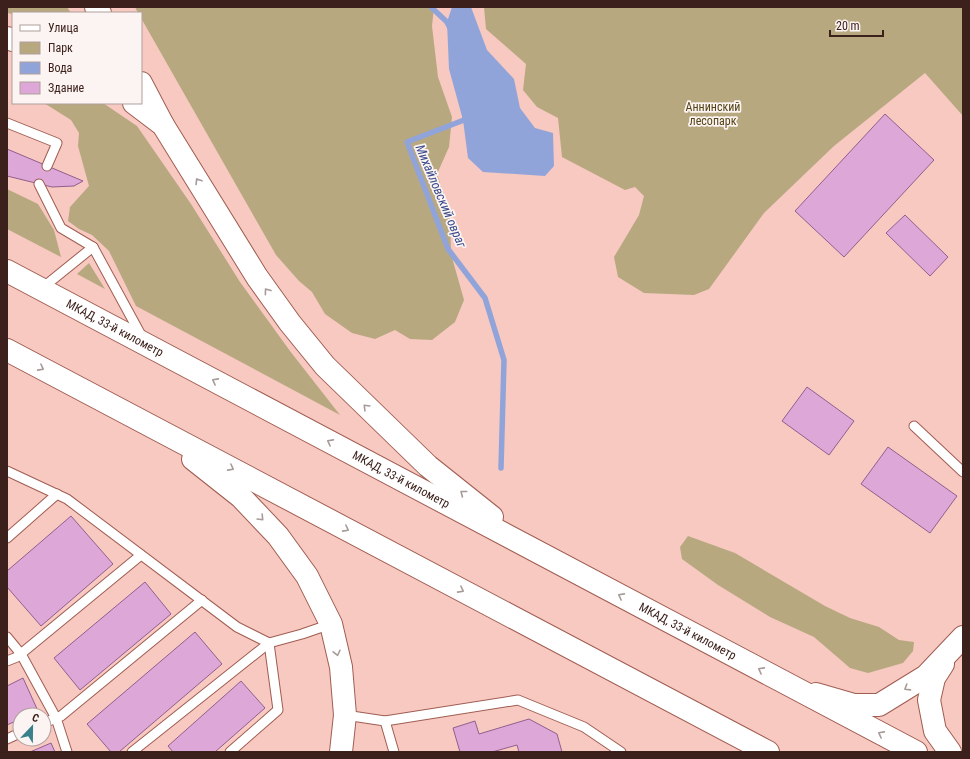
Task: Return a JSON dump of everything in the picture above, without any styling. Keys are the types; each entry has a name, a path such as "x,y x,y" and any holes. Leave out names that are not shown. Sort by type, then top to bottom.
{"main road":[{"path":"142,85 163,125 257,277 290,323 326,366 428,466 500,523 563,565"},
{"path":"135,104 163,125"},
{"name":"МКАД, 33-й километр","path":"7,271 795,688"},
{"path":"7,350 768,752"},
{"path":"94,396 178,447 241,498 278,536 307,576 331,624 341,667 345,715 342,752"},
{"path":"795,688 854,704 880,705 926,676 963,637"},
{"path":"948,654 934,678 929,700 935,731 950,752"},
{"path":"795,688 916,752"}],"lane":[{"path":"7,123 57,144 47,166"},
{"path":"39,184 61,228 93,247 147,345"},
{"path":"41,289 93,247"},
{"path":"914,426 963,472"},
{"path":"7,471 67,499 237,627 269,643"},
{"path":"7,538 57,494"},
{"path":"7,661 21,654 141,555"},
{"path":"52,720 61,716 202,600"},
{"path":"132,752 269,643 331,624"},
{"path":"7,637 21,654 56,718 67,752"},
{"path":"230,752 278,710 269,643"},
{"path":"345,715 385,721 518,700 584,727 621,752"},
{"path":"385,721 394,752"}],"green space":[{"path":"7,7 67,7 70,12 12,12 12,14 7,13"},
{"path":"135,7 434,7 432,26 438,77 452,117 449,147 437,174 450,213 451,254 464,300 455,322 432,340 410,339 395,330 375,339 352,333 325,314 312,292 299,281 276,255 142,20 142,12 138,12"},
{"name":"Аннинский лесопарк","path":"484,7 963,7 963,116 925,73 834,146 764,213 709,289 694,295 644,293 618,277 614,257 639,215 644,196 635,187 625,190 562,157 558,118 537,107 523,90 526,64 486,29"},
{"path":"46,104 104,104 137,126 191,204 240,282 290,351 340,415 136,306 109,251 92,235 79,229 68,221 70,207 89,186 78,146 79,133 71,120"},
{"path":"7,189 38,204 54,230 61,257 7,229"},
{"path":"89,263 105,289 77,274"},
{"path":"688,536 735,553 825,606 850,618 879,627 899,640 914,642 913,651 903,663 868,673 850,668 814,637 770,617 718,585 682,559 680,547"}],"water":[{"path":"452,7 471,7 487,50 514,79 520,108 535,128 553,133 554,166 545,176 483,172 468,158 463,120 449,69 447,22"}],"building":[{"path":"885,114 934,160 844,257 795,211"},
{"path":"7,149 83,181 74,186 52,187 7,176"},
{"path":"905,215 948,257 930,276 886,233"},
{"path":"807,387 854,421 829,455 782,421"},
{"path":"888,447 957,496 930,533 861,484"},
{"path":"71,516 113,564 41,626 7,587 7,571"},
{"path":"145,582 171,614 80,690 54,658"},
{"path":"195,632 222,664 119,752 111,752 87,724"},
{"path":"23,678 36,707 12,707 12,723 7,725 7,686"},
{"path":"241,681 265,708 215,752 173,752 168,746"},
{"path":"529,719 557,734 562,752 519,752 517,745 492,752 460,752 453,728 475,721 479,734"},
{"path":"52,745 55,752 30,752 42,747 52,747"}],"waterway":[{"name":"Михайловский овраг","path":"431,7 447,22 450,28"},
{"name":"Михайловский овраг","path":"467,116 464,120 407,142 448,249 485,298 504,360 501,468"}]}
